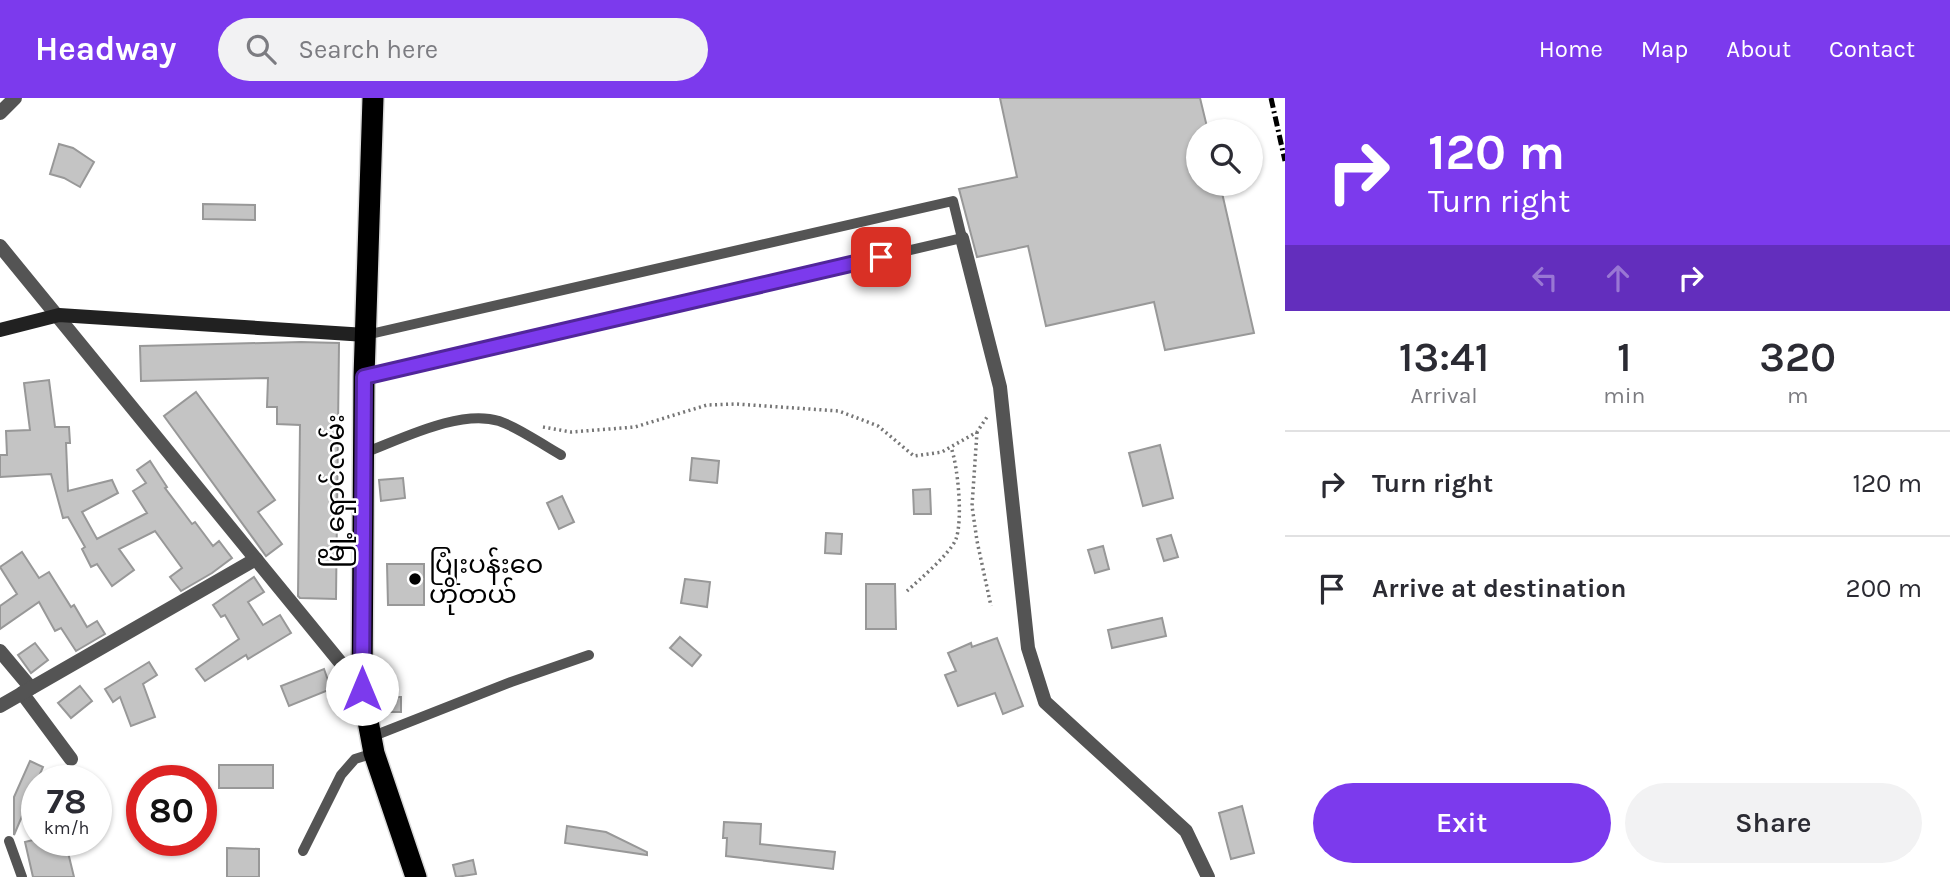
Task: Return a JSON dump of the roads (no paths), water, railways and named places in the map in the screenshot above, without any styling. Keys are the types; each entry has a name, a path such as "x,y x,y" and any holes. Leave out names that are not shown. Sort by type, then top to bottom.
{"highway":[{"name":"မြို့ရှောင်လမ်း","path":"373,98 364,377 362,689 373,745 416,877"}],"main road":[{"path":"0,330 59,316 366,335"}],"street":[{"path":"0,113 15,98"},
{"path":"962,238 1000,387 1028,649 1045,702 1186,831 1208,877"},
{"path":"0,246 362,689"},
{"path":"0,706 256,559"},
{"path":"0,651 71,759"}],"lane":[{"path":"364,377 962,238 953,201 366,335"},
{"path":"364,453 447,423 476,416 500,421 561,455"},
{"path":"303,851 341,775 373,745 511,682 589,655"},
{"path":"9,841 22,877"}],"railway":[{"path":"1271,98 1285,161"}],"place":[{"name":"ပြုံးပန်းဝေ ဟိုတယ်","path":"415,579"}]}
